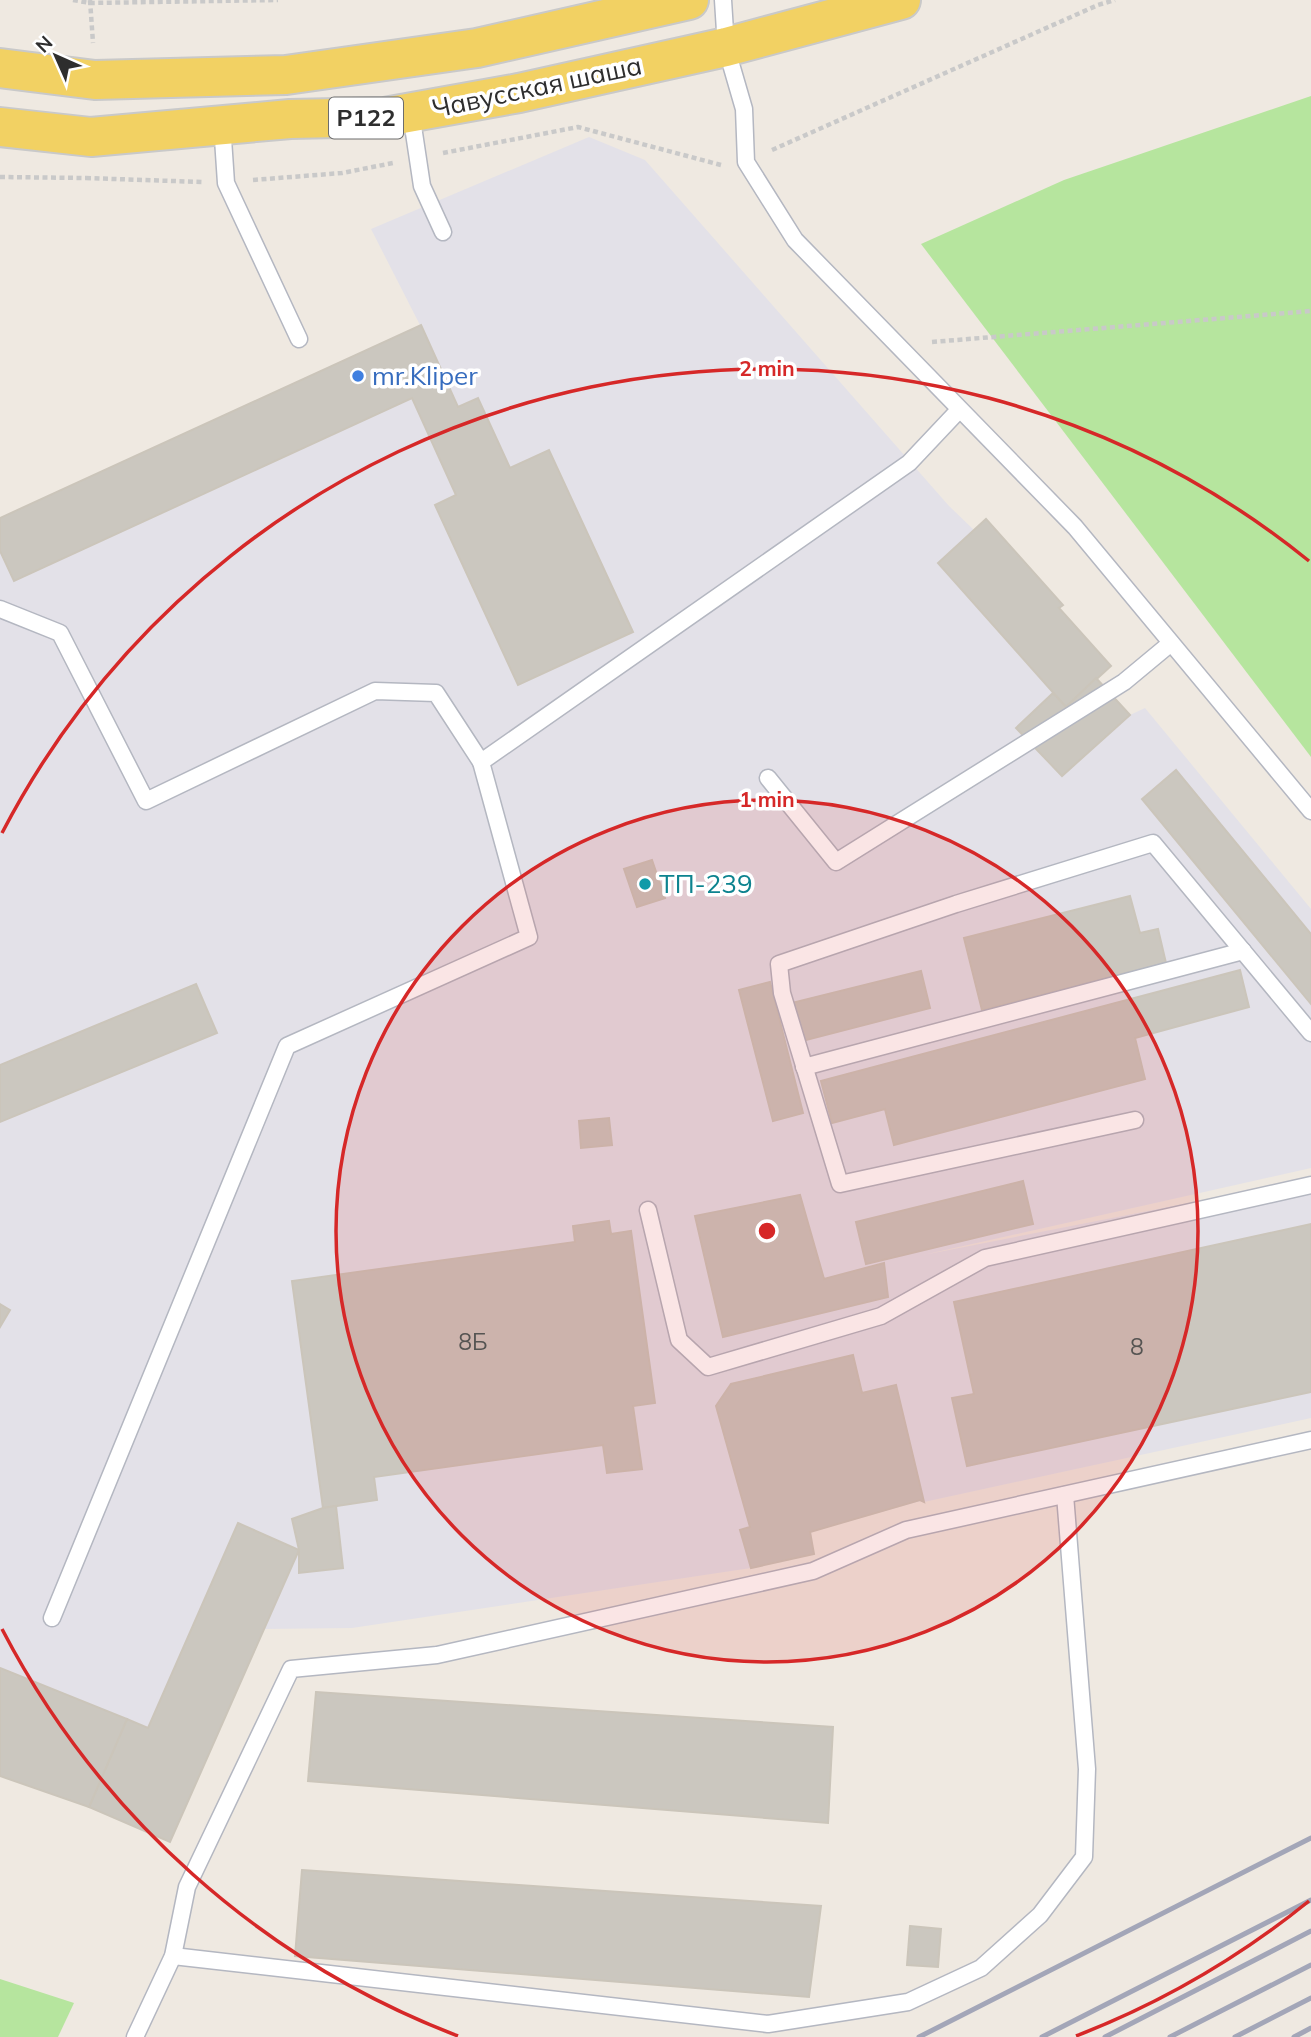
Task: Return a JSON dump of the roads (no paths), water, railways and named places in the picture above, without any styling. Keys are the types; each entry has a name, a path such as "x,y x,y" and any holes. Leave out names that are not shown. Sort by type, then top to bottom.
{"main road":[{"name":"Чавусская шаша","path":"0,68 95,80 286,75 477,48 689,0"},
{"name":"Чавусская шаша","path":"0,127 91,137 290,119 385,117 519,93 726,47 901,0"}],"lane":[{"path":"723,0 726,47 744,109 746,162 795,240 1075,527 1311,811"},
{"path":"411,113 422,186 443,232"},
{"path":"222,124 226,183 299,339"},
{"path":"481,762 909,463 959,410"},
{"path":"0,609 61,633 146,801 374,691 436,693 481,762 529,937 287,1046 52,1618"},
{"path":"768,778 836,862 1124,682 1171,643"},
{"path":"1135,1120 840,1184 782,993 779,964 956,904 1153,842 1311,1033"},
{"path":"804,1067 1243,951"},
{"path":"648,1210 679,1339 708,1367 881,1316 985,1258 1311,1185"},
{"path":"135,2037 173,1956 187,1887 291,1668 437,1655 813,1572 906,1530 1311,1440"},
{"path":"173,1956 768,2024 908,2002 981,1968 1040,1915 1084,1857 1087,1769 1065,1495"}],"railway":[{"path":"919,2037 1311,1838"},
{"path":"1042,2037 1311,1900"},
{"path":"1105,2037 1311,1931"},
{"path":"1170,2037 1311,1965"},
{"path":"1235,2037 1311,1998"},
{"path":"1294,2037 1311,2028"}],"place":[{"name":"mr.Kliper","path":"358,376"},
{"name":"ТП-239","path":"645,884"}]}
